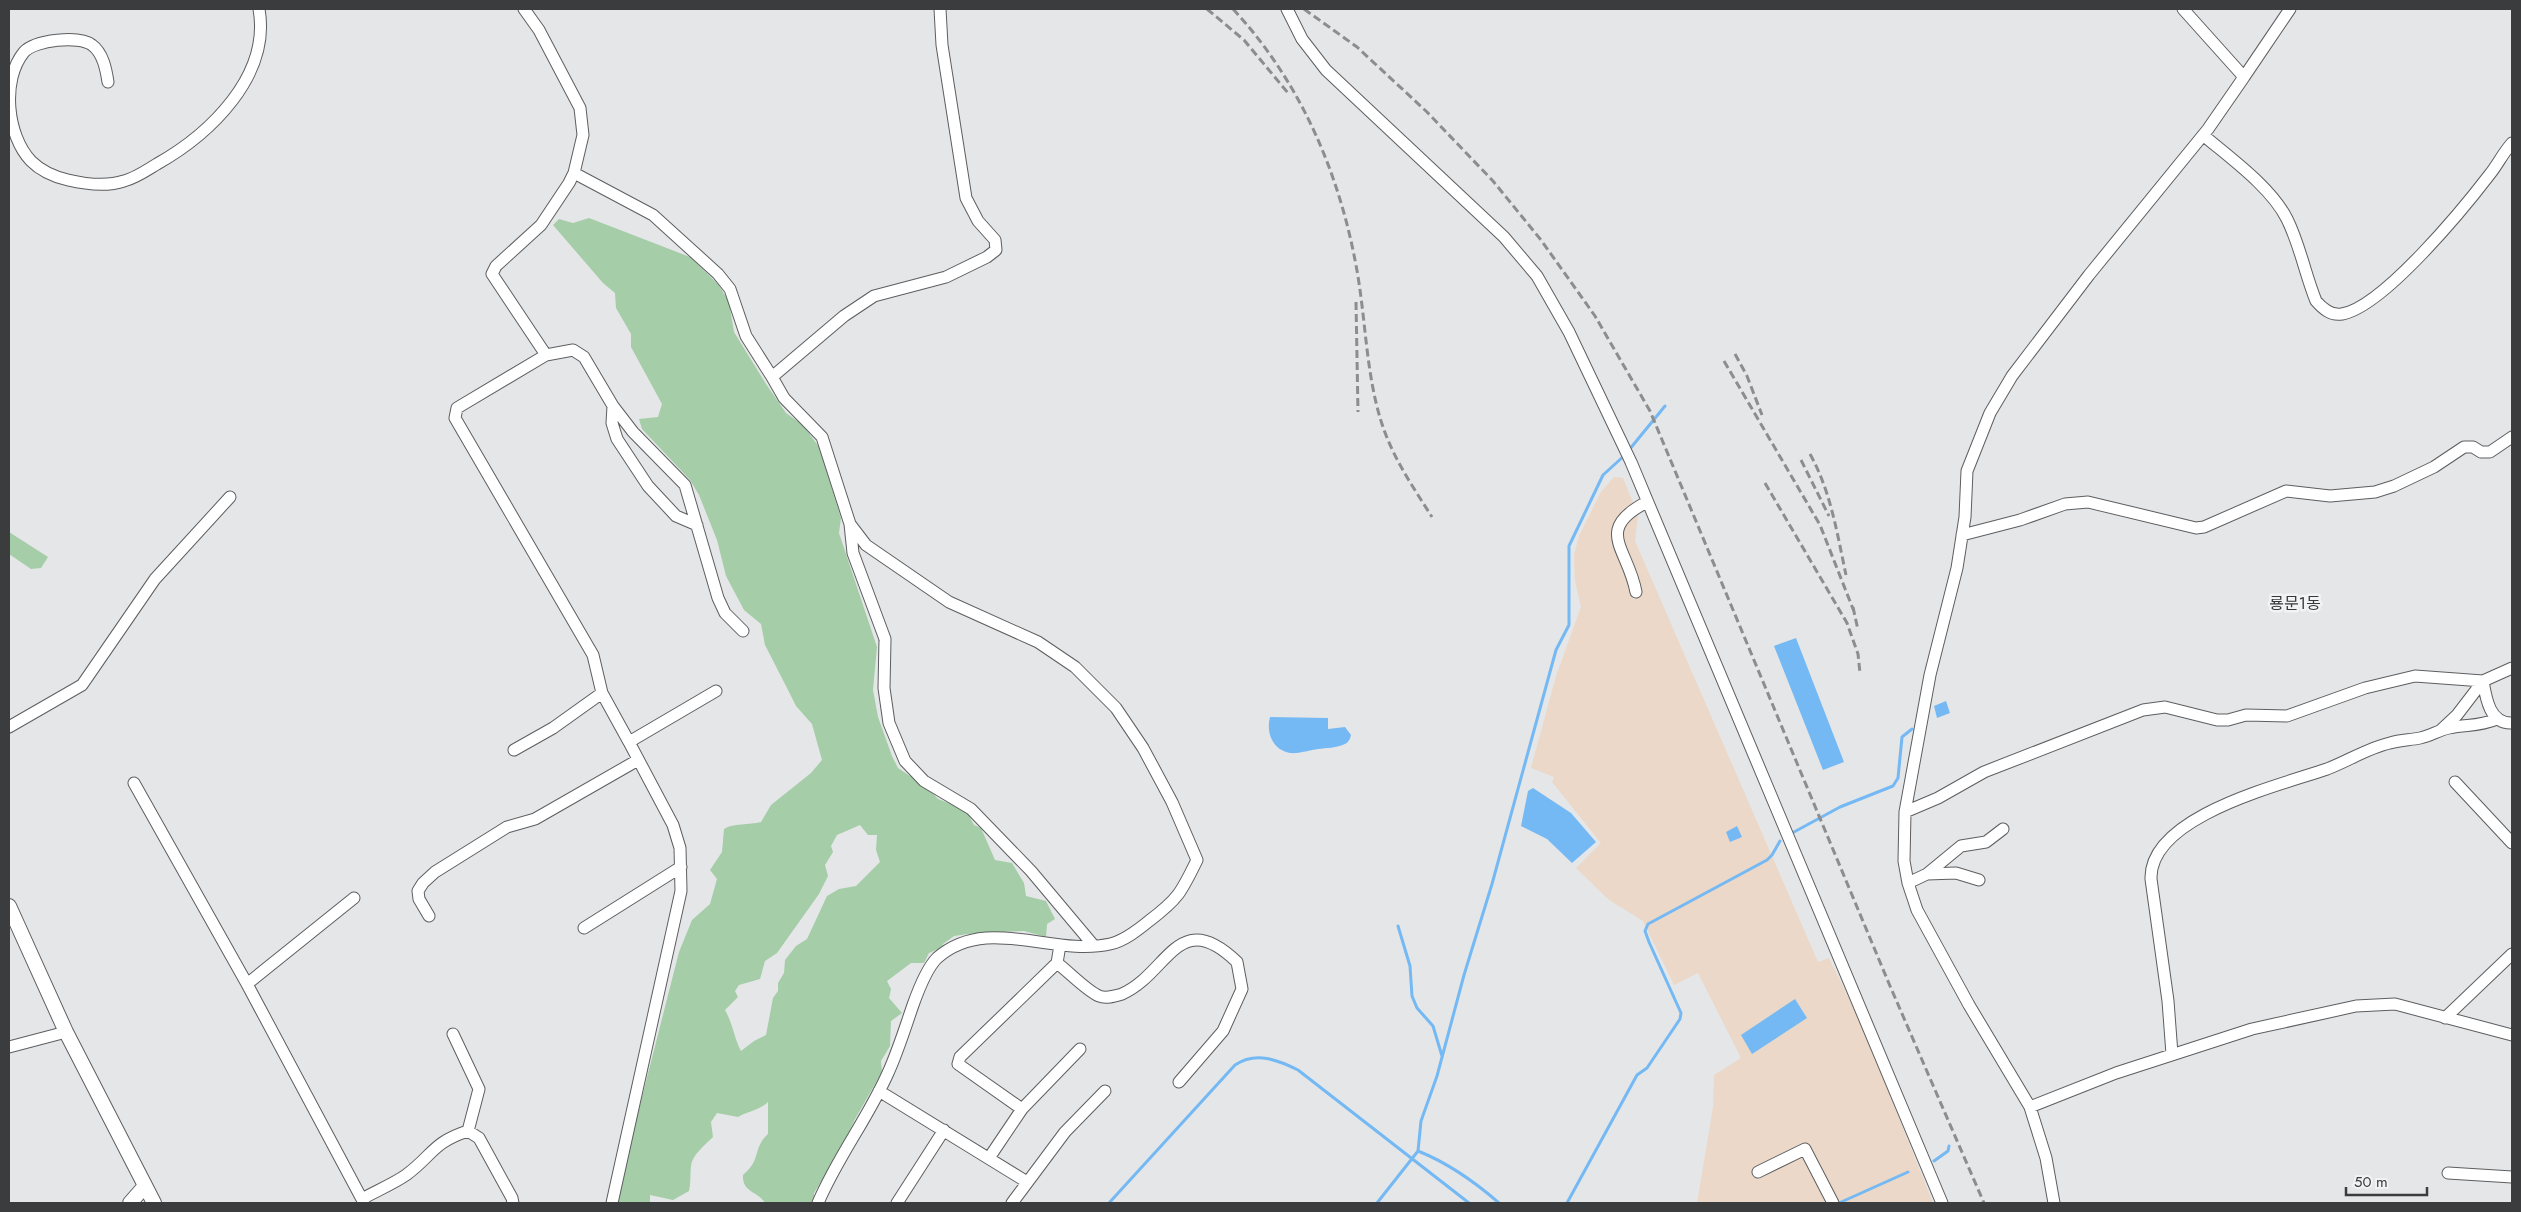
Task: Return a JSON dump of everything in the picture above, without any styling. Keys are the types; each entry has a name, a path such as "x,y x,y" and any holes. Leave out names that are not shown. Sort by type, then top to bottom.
{"street":[{"path":"108,82 103,60 93,46 86,42 45,41 24,52 15,68 9,91 10,116 31,162 41,169 64,179 81,183 111,184 133,178 172,156 211,125 245,80 255,52 260,29 259,9"},
{"path":"524,9 539,30 580,108 582,135 574,173 541,225 496,266 492,274 546,355"},
{"path":"772,377 792,358 844,316 874,296 946,277 987,257 996,250 995,240 978,222 966,198 942,45 940,9"},
{"path":"1287,9 1302,38 1326,70 1504,237 1537,276 1569,332 1631,462 1942,1203"},
{"path":"2183,9 2244,77"},
{"path":"2054,1203 2046,1158 2030,1107 1968,1005 1917,910 1908,882 1904,861 1905,812 1930,675 1956,568 1962,535 1967,471 1990,413 2012,376 2089,275 2203,135 2290,9"},
{"path":"2203,135 2270,195 2286,216 2316,301 2322,309 2340,314 2352,311 2379,293 2422,256 2492,172 2512,143"},
{"path":"574,173 653,215 718,274 730,289 746,336 784,398 822,437 850,524 853,553 885,639 884,688 889,723 905,761 924,781 971,809 1031,872 1094,946"},
{"path":"612,1203 681,891 682,867 680,848 673,825 602,693 593,655 455,418 456,408 546,355 573,350 584,357 613,406 633,432 685,485 718,598 725,613 743,632"},
{"path":"613,406 612,423 617,439 648,486 676,516 697,525"},
{"path":"1962,535 2020,520 2075,502 2088,502 2186,527 2204,527 2286,491 2330,496 2375,492 2394,486 2434,467 2464,447 2473,447 2481,452 2490,452 2512,437"},
{"path":"9,727 82,686 155,579 230,497"},
{"path":"1636,592 1634,579 1621,548 1618,527 1625,515 1648,502"},
{"path":"818,1203 888,1073 919,990 936,960 953,948 986,938 1022,938 1060,945 1094,946 1112,944 1135,932 1167,907 1181,893 1197,860 1172,802 1143,748 1116,708 1075,667 1038,642 949,602 866,545 850,524"},
{"path":"2440,732 2483,682 2512,668"},
{"path":"1905,812 1984,772 2143,710 2165,708 2223,720 2246,715 2287,716 2365,688 2415,676 2483,682"},
{"path":"2483,682 2490,710 2497,719 2506,724 2512,723"},
{"path":"629,742 716,691"},
{"path":"514,750 553,728 602,693"},
{"path":"2172,1054 2168,1001 2151,873 2155,856 2163,846 2187,826 2221,805 2328,768 2390,743 2420,738 2449,728 2480,726 2497,719"},
{"path":"429,916 419,899 418,891 423,883 435,872 507,827 535,819 638,760"},
{"path":"2454,782 2512,843"},
{"path":"134,783 247,984 363,1201 407,1174 433,1148 449,1137 468,1131 479,1138 513,1203"},
{"path":"1908,882 1926,874 1961,846 1986,842 2003,829"},
{"path":"584,928 682,867"},
{"path":"1926,874 1956,874 1979,880"},
{"path":"247,984 354,898"},
{"path":"9,906 66,1032 154,1203"},
{"path":"1057,963 1100,996 1114,997 1139,983 1166,955 1182,944 1194,940 1207,941 1237,962 1242,989 1223,1031 1179,1082"},
{"path":"1022,1109 958,1064 960,1057 1057,963 1060,945"},
{"path":"2445,1018 2512,954"},
{"path":"2030,1107 2172,1054 2252,1028 2356,1006 2395,1004 2512,1035"},
{"path":"9,1046 66,1032"},
{"path":"453,1034 479,1089 468,1131"},
{"path":"989,1158 1022,1109 1080,1049"},
{"path":"879,1091 1027,1182"},
{"path":"1012,1203 1065,1132 1106,1091"},
{"path":"897,1203 944,1130"},
{"path":"1758,1172 1805,1149 1834,1203"},
{"path":"2448,1173 2512,1177"},
{"path":"130,1203 145,1186"}],"shaded area":[{"path":"1614,477 1623,478 1638,515 1635,541 1818,962 1829,958 1860,1021 1933,1203 1697,1203 1713,1107 1714,1075 1741,1058 1698,973 1674,985 1643,921 1609,900 1576,868 1601,843 1552,782 1554,777 1531,768 1556,676 1581,607 1575,581 1574,555 1579,536 1601,492"}],"green space":[{"path":"589,218 690,257 718,284 729,302 734,332 766,384 786,413 803,425 819,447 841,518 839,533 877,647 873,690 878,717 898,768 928,788 938,799 956,806 968,814 974,825 981,828 995,860 1012,863 1024,883 1026,896 1046,901 1055,919 1047,924 1046,937 1024,931 954,936 943,944 941,948 929,953 924,963 911,963 887,981 891,989 889,998 902,1013 891,1021 890,1046 881,1061 882,1072 855,1119 841,1150 814,1193 814,1203 765,1203 748,1189 743,1181 743,1175 753,1164 760,1144 768,1134 768,1102 738,1117 717,1113 711,1122 713,1137 699,1150 692,1162 689,1191 673,1200 650,1195 650,1203 615,1203 679,952 692,920 710,904 717,879 710,870 722,852 724,829 761,822 771,805 811,773 822,760 812,724 796,706 765,645 761,624 744,610 726,576 717,540 699,495 690,480 642,429 639,419 658,417 662,404 631,347 631,334 616,308 615,293 603,283 553,225 559,219 573,223","holes":["860,825 868,835 877,835 876,850 880,862 856,886 839,889 827,896 807,939 796,946 785,960 784,973 778,983 778,991 773,998 766,1035 741,1051 725,1010 738,997 735,991 739,985 760,979 765,961 777,953 819,894 828,876 825,865 833,852 831,846 837,835"]},
{"path":"9,532 48,557 41,568 31,569 9,554"}],"water":[{"path":"1796,638 1844,762 1823,770 1774,646"},
{"path":"1946,701 1950,713 1937,718 1934,706"},
{"path":"1270,717 1328,718 1328,729 1345,727 1351,735 1345,744 1339,746 1290,753 1279,748 1272,740 1269,729"},
{"path":"1533,788 1571,813 1596,842 1572,863 1547,839 1521,826 1528,791"},
{"path":"1737,826 1742,837 1730,842 1726,832"},
{"path":"1795,999 1807,1018 1752,1054 1741,1035"}],"waterway":[{"path":"1629,450 1665,406"},
{"path":"1377,1203 1418,1151 1421,1121 1437,1076 1556,650 1569,625 1569,546 1603,475 1625,455"},
{"path":"1794,832 1840,807 1893,786 1898,778 1902,737 1912,729"},
{"path":"1567,1203 1637,1075 1647,1068 1680,1019 1681,1013 1645,931 1648,924 1767,860 1780,841"},
{"path":"1398,926 1410,966 1412,996 1417,1008 1433,1026 1442,1056"},
{"path":"1109,1203 1235,1065 1251,1058 1275,1060 1298,1070 1469,1203"},
{"path":"1934,1161 1948,1151 1949,1146"},
{"path":"1418,1151 1440,1161 1461,1174 1499,1203"},
{"path":"1839,1203 1908,1172"}],"railway":[{"path":"1207,9 1244,40 1288,93"},
{"path":"1233,9 1277,65 1312,126 1326,158 1347,225 1355,260 1376,404 1387,437 1398,460 1432,517"},
{"path":"1304,9 1357,47 1427,112 1493,181 1541,240 1595,316 1650,411 1890,986 1984,1203"},
{"path":"1356,302 1358,412"},
{"path":"1735,354 1747,376 1762,415"},
{"path":"1724,361 1820,525 1855,614"},
{"path":"1810,454 1828,498 1846,575"},
{"path":"1801,460 1829,516"},
{"path":"1765,483 1847,623 1858,654 1860,673"},
{"path":"1853,607 1858,630"}],"district":[{"name":"룡문1동","path":"2295,603"}]}
